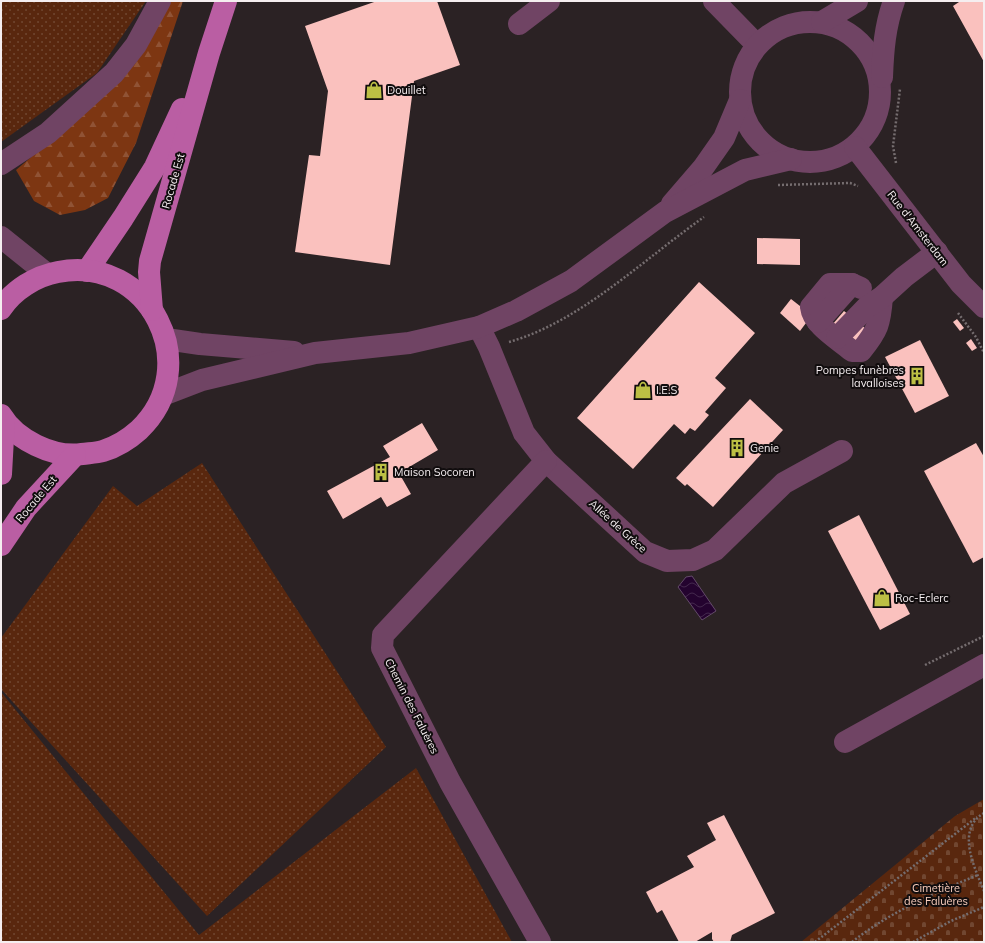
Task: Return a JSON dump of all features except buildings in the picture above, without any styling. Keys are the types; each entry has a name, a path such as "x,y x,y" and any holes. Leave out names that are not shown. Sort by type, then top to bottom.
{"main road":[{"name":"Rocade Est","path":"152,310 149,272 150,261 209,53 226,1"},
{"name":"Rocade Est","path":"87,270 123,218 155,167 209,53"},
{"path":"1,309 5,303 24,286 47,274 69,270 87,270 114,277 137,292 152,310 166,338 169,367 164,395 150,420 129,439 103,451 75,455 48,450 24,439 3,418"},
{"path":"1,474 3,418"},
{"name":"Rocade Est","path":"1,545 26,508 75,455"}],"street":[{"path":"1,164 48,134 114,73 136,45 160,1"},
{"path":"519,24 549,1"},
{"path":"714,1 757,45"},
{"path":"822,22 857,1"},
{"path":"881,86 875,63 863,44 844,30 822,22 798,22 776,30 757,45 744,68 741,80 740,100 746,120 756,137 772,150 791,159 812,162 833,158 855,147 869,131 879,110 881,86 883,44 894,1"},
{"path":"665,212 703,168 724,138 740,100"},
{"name":"Rue d'Amsterdam","path":"855,147 961,284 984,307"},
{"path":"164,395 202,380 315,353 409,343 479,327 516,312 571,281 665,212 745,170 791,159"},
{"path":"1,237 47,274"},
{"path":"882,297 852,284 818,322 838,338 868,307 882,297 904,277 937,252"},
{"name":"Allée de Grèce","path":"479,327 489,347 524,432 546,461 645,552 667,561 693,560 715,550 784,483 842,451"},
{"path":"166,338 200,344 315,353"},
{"name":"Chemin des Faluères","path":"540,942 450,782 382,648 383,635 546,461"},
{"path":"845,742 984,665"}],"path":[{"path":"771,186 850,183 861,187"},
{"path":"489,347 522,338 594,300 670,241 709,214"},
{"path":"953,306 976,337 984,353"},
{"path":"925,665 984,636"},
{"path":"815,942 984,813"},
{"path":"977,817 969,830 970,851 984,891"},
{"path":"852,942 896,912 937,892 978,875"},
{"path":"913,942 951,921 984,907"}],"green space":[{"path":"1,1 146,1 97,73 1,142"},
{"path":"170,1 183,1 136,143 108,198 85,210 60,215 34,201 16,170 119,82"},
{"path":"202,463 386,747 207,916 1,689 1,638 113,486 137,506"},
{"path":"1,692 199,935 416,768 512,942 1,942"},
{"name":"Cimetière des Faluères","path":"984,799 984,942 801,942 955,816"}],"water":[{"path":"692,576 716,611 702,620 678,587 686,577"}],"place":[{"name":"Douillet","path":"374,90"},
{"name":"Pompes funèbres lavalloises","path":"917,376"},
{"name":"I.E.S","path":"643,390"},
{"name":"Genie","path":"737,448"},
{"name":"Maison Socoren","path":"381,472"},
{"name":"Roc-Eclerc","path":"882,598"}]}
